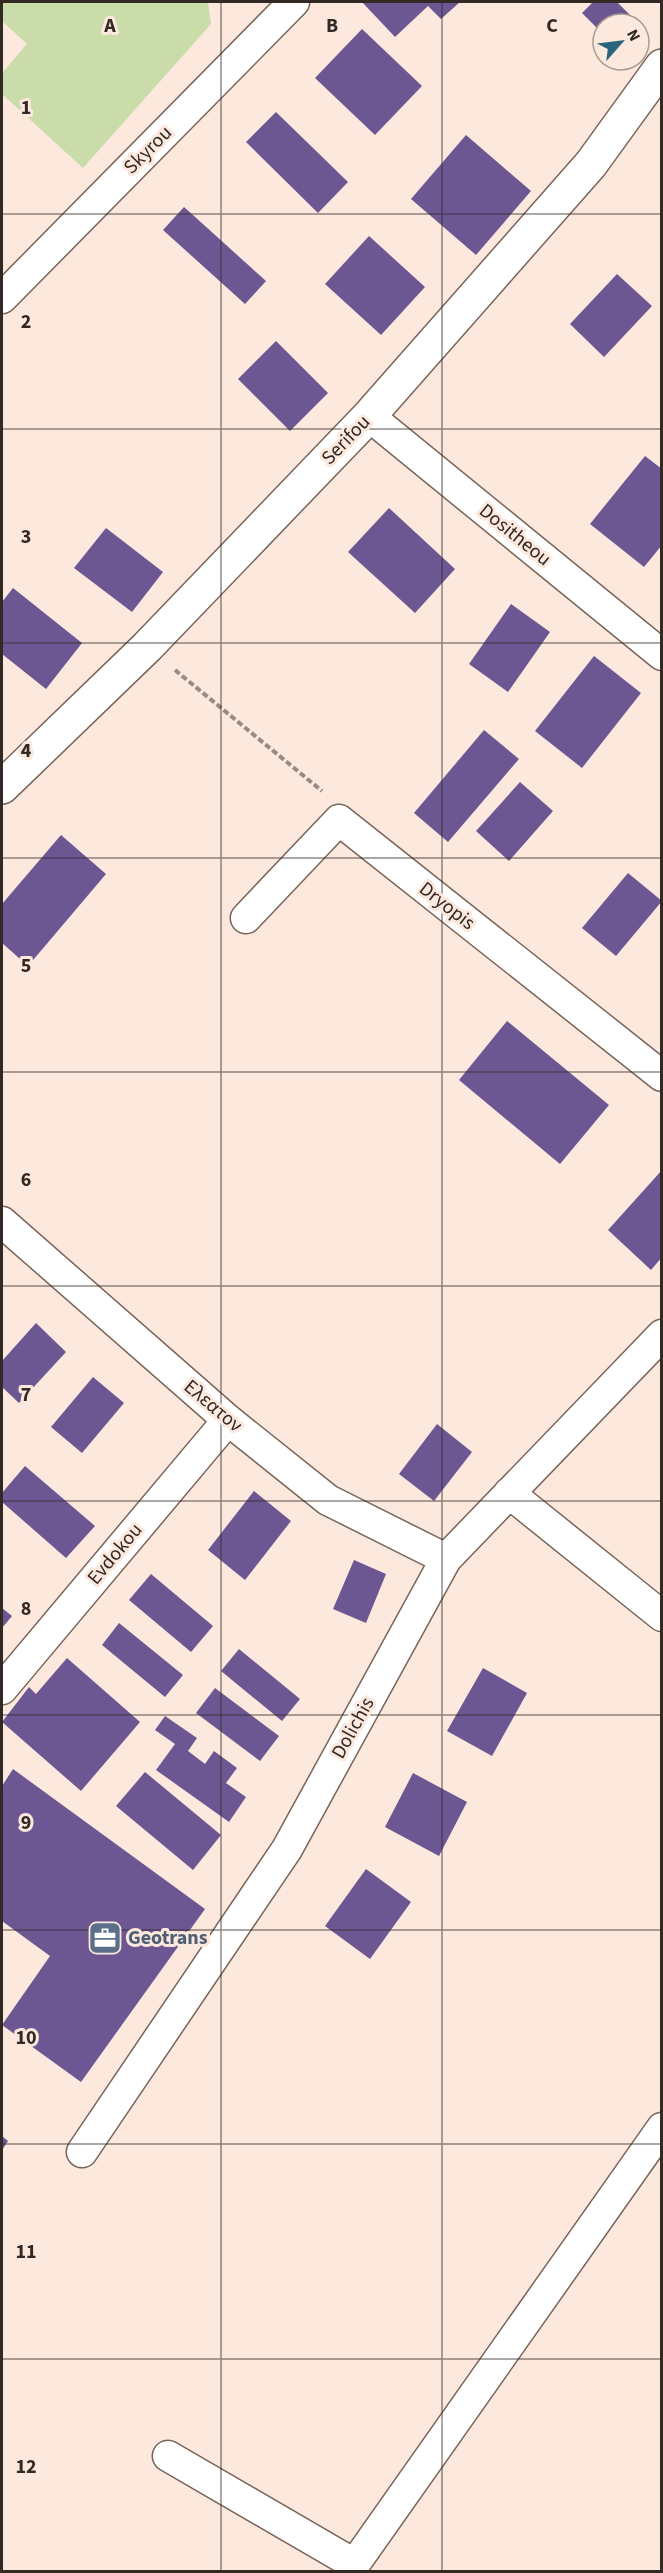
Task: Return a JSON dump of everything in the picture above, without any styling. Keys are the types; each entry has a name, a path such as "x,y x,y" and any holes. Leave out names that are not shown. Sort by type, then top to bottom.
{"street":[{"name":"Skyrou","path":"2,298 294,2"},
{"name":"Serifou","path":"2,787 147,646 369,416 591,164 662,66"},
{"name":"Dositheou","path":"369,416 662,655"},
{"path":"246,918 339,820"},
{"name":"Dryopis","path":"339,820 662,1076"},
{"name":"Ελεατον","path":"2,1222 228,1420 328,1500 446,1559"},
{"name":"Dolichis","path":"82,2151 287,1849 446,1559 662,1335"},
{"name":"Evdokou","path":"2,1689 228,1420"},
{"path":"509,1493 662,1616"},
{"path":"168,2456 352,2568 662,2128"}],"path":[{"path":"147,646 324,793 339,820"}],"green space":[{"path":"2,2 208,2 211,24 83,168 2,94 2,73 27,44 2,21"}],"building":[{"path":"362,2 460,2 441,19 428,6 395,37"},
{"path":"593,2 617,2 627,12 591,12 591,22 582,13"},
{"path":"362,29 422,86 375,135 315,78"},
{"path":"276,112 348,182 318,213 246,142"},
{"path":"466,135 531,191 476,255 411,199"},
{"path":"184,207 266,281 245,304 163,230"},
{"path":"369,236 425,287 381,335 325,284"},
{"path":"617,274 652,306 604,357 570,324"},
{"path":"276,341 328,393 290,431 238,379"},
{"path":"645,456 662,469 662,545 644,567 590,524"},
{"path":"389,508 455,569 415,613 348,552"},
{"path":"106,528 163,572 132,612 74,568"},
{"path":"13,588 82,643 46,689 2,654 2,602"},
{"path":"511,604 550,632 508,692 469,664"},
{"path":"594,656 641,693 582,768 535,731"},
{"path":"484,730 519,759 448,842 414,813"},
{"path":"520,782 553,811 509,861 476,831"},
{"path":"61,835 106,874 28,966 2,943 2,904"},
{"path":"628,873 662,901 616,956 582,928"},
{"path":"507,1021 609,1105 560,1164 459,1080"},
{"path":"662,1170 662,1257 651,1270 608,1230"},
{"path":"36,1323 66,1352 19,1403 2,1387 2,1361"},
{"path":"93,1377 124,1403 82,1453 51,1427"},
{"path":"437,1424 472,1452 434,1501 399,1474"},
{"path":"25,1466 95,1526 66,1558 2,1502 2,1493"},
{"path":"254,1491 291,1521 245,1580 208,1550"},
{"path":"354,1560 386,1574 366,1623 333,1609"},
{"path":"151,1574 213,1626 191,1652 129,1600"},
{"path":"2,1608 12,1616 2,1628"},
{"path":"119,1623 183,1675 165,1697 102,1645"},
{"path":"239,1649 300,1699 282,1721 221,1671"},
{"path":"67,1658 140,1722 81,1791 2,1722 29,1687 36,1694"},
{"path":"483,1668 527,1693 492,1756 447,1731"},
{"path":"215,1688 279,1736 260,1761 196,1713"},
{"path":"165,1716 197,1738 188,1751 205,1764 214,1751 237,1768 226,1783 246,1797 229,1822 156,1770 175,1744 155,1730"},
{"name":"Geotrans","path":"13,1769 205,1909 81,2082 2,2025 50,1956 2,1921 2,1786"},
{"path":"145,1772 221,1835 193,1870 116,1806"},
{"path":"413,1773 467,1802 439,1856 385,1827"},
{"path":"366,1869 411,1902 370,1959 325,1926"},
{"path":"2,2136 8,2141 2,2150"}],"place":[{"name":"Geotrans","path":"105,1938"}]}
